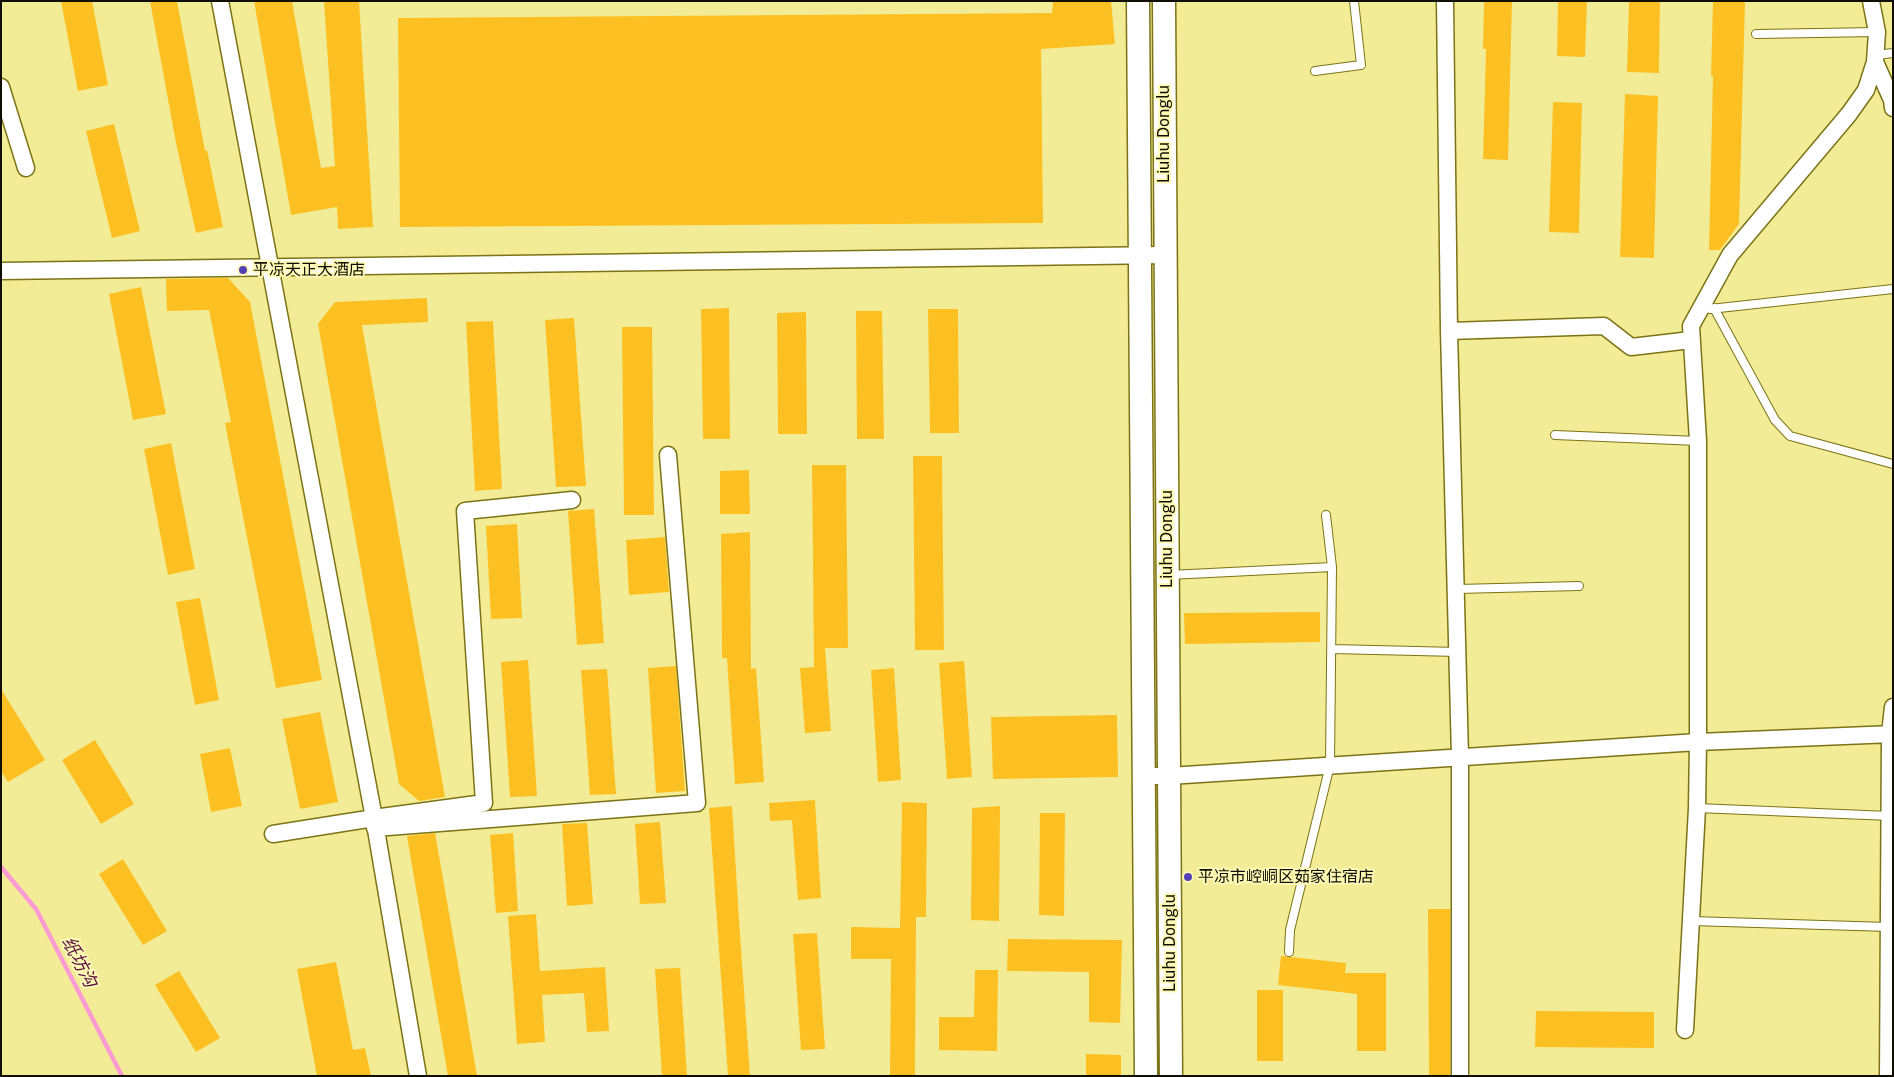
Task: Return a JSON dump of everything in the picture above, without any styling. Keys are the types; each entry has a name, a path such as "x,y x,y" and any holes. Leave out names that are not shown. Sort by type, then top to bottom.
{"main road":[{"name":"Liuhu Donglu","path":"1138,1 1146,1076"},
{"name":"Liuhu Donglu","path":"1164,1 1171,1076"}],"street":[{"path":"220,1 375,823 418,1076"},
{"path":"1445,1 1448,331 1457,589 1460,757 1460,1076"},
{"path":"1685,1030 1697,808 1698,742 1698,441 1691,326 1707,309 1730,255 1849,114 1866,90 1875,58 1877,32 1870,1"},
{"path":"1875,58 1892,100 1893,108"},
{"path":"1,87 26,168"},
{"path":"1,271 1165,255"},
{"path":"1448,331 1604,326 1631,347 1691,340"},
{"path":"273,834 375,823 696,803 668,455"},
{"path":"375,823 484,804 466,511 572,500"},
{"path":"1888,1076 1891,734 1893,707"},
{"path":"1144,776 1169,776 1698,742 1891,734"}],"lane":[{"path":"1315,71 1361,65 1354,1"},
{"path":"1756,34 1877,32"},
{"path":"1875,58 1893,53"},
{"path":"1893,289 1707,309 1775,420 1790,436 1893,464"},
{"path":"1555,435 1698,441"},
{"path":"1289,952 1290,930 1330,765 1332,567 1326,515"},
{"path":"1168,575 1332,567"},
{"path":"1457,589 1580,586"},
{"path":"1332,649 1458,652"},
{"path":"1697,808 1890,816"},
{"path":"1691,921 1889,927"}],"building":[{"path":"61,1 92,1 108,85 78,91"},
{"path":"150,1 177,1 205,151 207,150 223,227 196,233 176,143"},
{"path":"254,1 292,1 321,168 335,166 324,1 359,1 373,227 338,229 337,207 291,215"},
{"path":"1053,1 1111,1 1115,44 1041,49 1043,223 400,227 398,18 1052,13"},
{"path":"1484,1 1512,1 1508,160 1483,159 1486,49 1483,49"},
{"path":"1558,1 1587,1 1585,57 1557,56"},
{"path":"1629,1 1660,1 1659,73 1627,72"},
{"path":"1713,1 1745,1 1739,224 1720,250 1709,250"},
{"path":"1625,94 1658,96 1654,258 1620,257"},
{"path":"1553,102 1582,103 1579,233 1549,232"},
{"path":"114,124 140,231 112,238 86,131"},
{"path":"228,278 250,302 322,680 276,688 225,423 231,422 209,310 167,311 166,279"},
{"path":"141,287 166,414 133,420 109,294"},
{"path":"427,298 428,322 362,325 445,797 419,801 399,784 318,324 335,302"},
{"path":"729,308 730,439 703,439 701,309"},
{"path":"928,309 958,309 959,433 930,433"},
{"path":"856,311 882,311 884,439 857,439"},
{"path":"806,312 807,434 778,434 777,313"},
{"path":"574,318 586,486 556,487 545,320"},
{"path":"493,321 502,489 475,491 466,322"},
{"path":"622,327 652,327 654,515 624,515"},
{"path":"171,443 195,569 168,575 144,449"},
{"path":"913,456 942,456 944,650 915,650"},
{"path":"812,465 846,465 848,648 825,648 831,731 805,733 800,668 814,667"},
{"path":"749,470 750,514 720,514 720,471"},
{"path":"594,509 604,643 577,645 568,511"},
{"path":"517,524 522,618 491,619 486,526"},
{"path":"750,532 751,669 756,668 764,782 735,784 727,658 722,658 721,534"},
{"path":"665,537 669,592 629,595 626,540"},
{"path":"200,598 219,700 195,705 176,602"},
{"path":"1320,612 1320,642 1185,644 1184,613"},
{"path":"528,660 537,796 510,797 501,662"},
{"path":"964,661 972,777 947,779 939,663"},
{"path":"676,666 685,791 656,793 648,668"},
{"path":"894,668 901,780 878,782 871,670"},
{"path":"607,669 616,794 590,795 581,670"},
{"path":"1,689 45,760 8,782 1,771"},
{"path":"320,712 338,802 300,809 282,719"},
{"path":"1117,715 1118,777 993,779 991,717"},
{"path":"95,740 134,804 101,824 62,760"},
{"path":"230,748 242,806 211,812 200,754"},
{"path":"815,800 821,898 798,900 792,820 770,821 769,803"},
{"path":"902,802 927,803 926,917 916,917 915,1076 890,1076 891,959 851,959 851,927 900,928"},
{"path":"732,806 750,1076 728,1076 709,808"},
{"path":"1000,806 999,921 971,920 972,808"},
{"path":"1040,813 1065,813 1064,916 1039,915"},
{"path":"660,822 666,903 640,904 635,824"},
{"path":"587,823 593,904 567,906 562,824"},
{"path":"435,833 477,1076 448,1076 407,836"},
{"path":"513,833 518,911 496,913 490,835"},
{"path":"123,859 167,931 143,945 99,874"},
{"path":"1428,909 1450,909 1450,1076 1429,1076"},
{"path":"536,914 540,971 605,967 609,1031 587,1032 584,993 542,995 545,1042 517,1044 508,916"},
{"path":"817,933 825,1049 801,1050 793,934"},
{"path":"1008,939 1122,940 1120,1023 1089,1022 1089,972 1007,971"},
{"path":"1281,956 1346,963 1345,973 1386,973 1386,1051 1357,1051 1357,994 1278,985"},
{"path":"336,962 353,1050 365,1048 371,1076 317,1076 297,969"},
{"path":"680,968 687,1076 662,1076 655,969"},
{"path":"975,970 998,970 997,1051 939,1050 939,1017 974,1017"},
{"path":"179,971 220,1038 196,1052 155,985"},
{"path":"1257,990 1283,990 1283,1061 1257,1061"},
{"path":"1536,1011 1654,1012 1654,1048 1535,1047"},
{"path":"1086,1054 1121,1055 1121,1076 1086,1076"}],"waterway":[{"name":"纸坊沟","path":"1,867 36,909 122,1076"}],"place":[{"name":"平凉天正大酒店","path":"243,270"},
{"name":"平凉市崆峒区茹家住宿店","path":"1188,877"}]}
